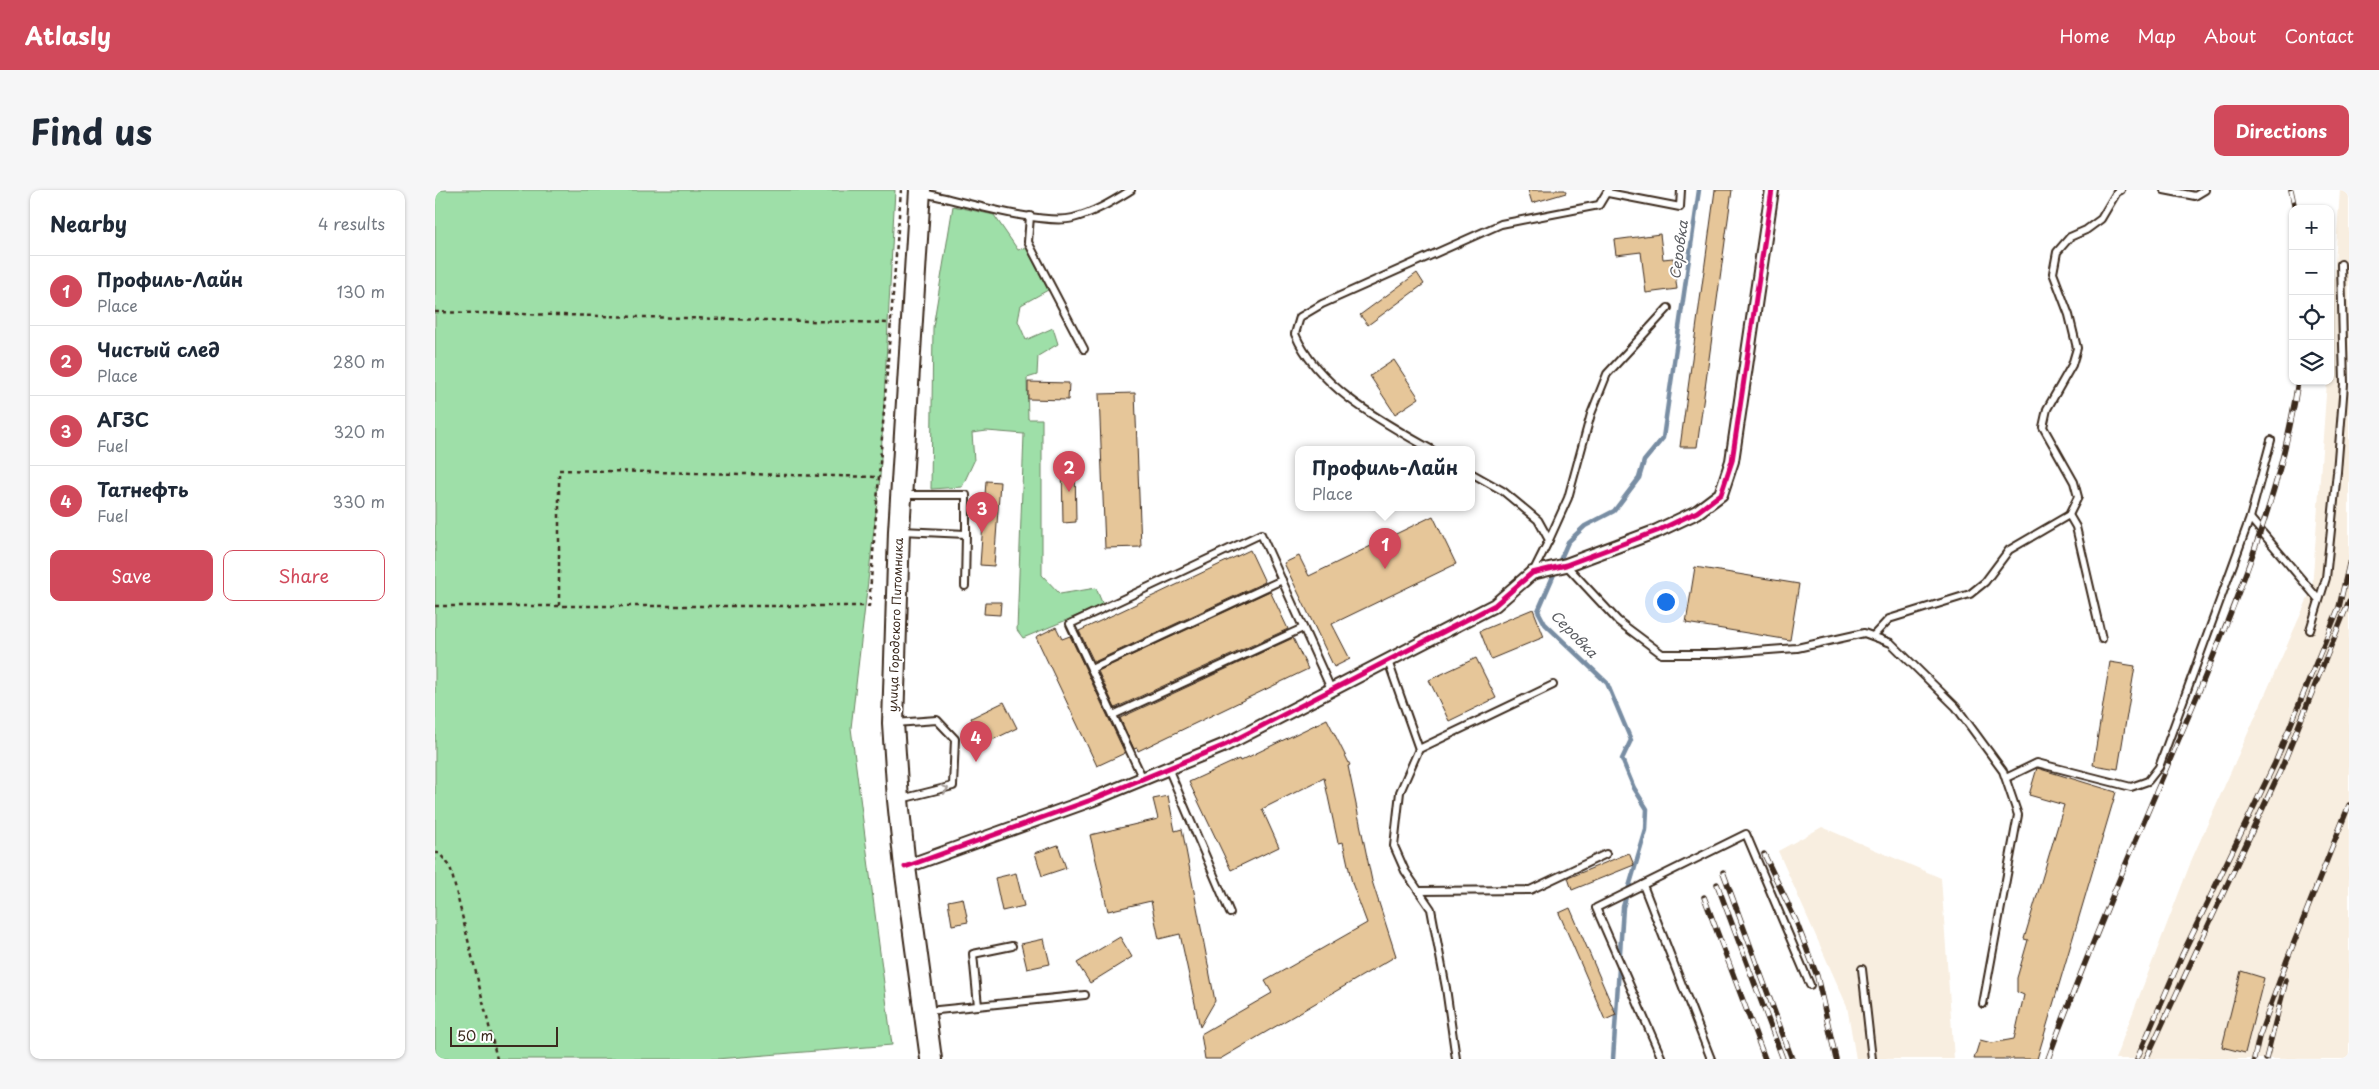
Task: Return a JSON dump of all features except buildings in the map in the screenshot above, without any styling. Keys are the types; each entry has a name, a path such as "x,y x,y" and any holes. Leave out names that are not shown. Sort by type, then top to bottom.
{"main road":[{"name":"улица Городского Питомника","path":"914,191 899,531 893,723 905,867 931,1059"}],"street":[{"path":"905,867 1091,800 1225,745 1387,659 1495,606 1533,573 1566,565 1657,531 1697,512 1721,494 1732,460 1772,190"}],"lane":[{"path":"914,191 1048,220 1073,218 1104,206 1131,190"},
{"path":"1425,446 1388,425 1328,381 1303,353 1295,334 1300,318 1322,304 1501,224 1599,205 1608,192 1679,207 1681,190"},
{"path":"1873,636 1889,619 1970,594 1985,582 2009,550 2069,515 2078,497 2074,482 2043,427 2047,409 2072,365 2077,348 2069,315 2053,273 2057,252 2070,237 2086,230 2101,219 2117,192 2121,190"},
{"path":"2164,190 2195,196 2205,190"},
{"path":"1030,216 1028,242 1084,349"},
{"path":"2310,630 2326,578 2344,384 2341,264"},
{"path":"1533,573 1568,498 1591,414 1607,374 1669,308"},
{"path":"2006,778 2037,763 2131,787 2148,781 2159,767 2250,518 2271,440"},
{"path":"1475,475 1503,491 1538,520 1549,540"},
{"path":"901,495 966,495 965,586"},
{"path":"2069,515 2077,527 2102,639"},
{"path":"2250,518 2319,600"},
{"path":"899,531 966,534"},
{"path":"1143,779 1070,624 1261,534 1331,689"},
{"path":"1566,565 1618,621 1663,654 1717,654 1797,648 1864,633 1891,643 1956,707 2003,771 2018,815 1983,1004"},
{"path":"1091,670 1281,580"},
{"path":"1113,715 1303,628"},
{"path":"1387,659 1419,749"},
{"path":"1456,1059 1446,988 1431,909 1405,871 1394,846 1400,792 1419,749 1553,685"},
{"path":"893,723 937,720 955,739 953,786 898,800"},
{"path":"1168,768 1230,913"},
{"path":"1662,1059 1596,908 1746,834 1810,985"},
{"path":"1419,891 1530,890 1606,854"},
{"path":"1643,885 1711,1059"},
{"path":"978,1006 973,954 1011,946"},
{"path":"1862,969 1872,1059"},
{"path":"924,1012 1085,995"}],"path":[{"path":"435,606 869,606 892,323 914,191"},
{"path":"435,312 892,323"},
{"path":"559,606 559,470 879,477"},
{"path":"435,853 439,853 449,866 497,1059"}],"shaded area":[{"path":"2340,190 2349,190 2349,1059 2115,1059 2192,859 2312,589 2327,385 2334,385 2334,278"},
{"path":"1822,827 1941,878 1954,1059 1856,1059 1847,1006 1778,851"}],"green space":[{"path":"435,190 895,190 880,477 851,728 892,1045 716,1059 435,1059"},
{"path":"953,206 994,215 1018,250 1027,247 1048,290 1021,305 1018,321 1026,340 1053,328 1058,344 1038,356 1037,375 1027,378 1028,419 1042,419 1042,575 1060,594 1096,588 1103,605 1023,638 1017,630 1024,434 987,431 972,433 974,461 962,487 931,489 933,327"}],"waterway":[{"name":"Серовка","path":"1613,1059 1623,907 1646,830 1647,809 1634,788 1622,759 1631,740 1607,683 1545,624 1538,611 1568,542 1585,526 1614,511 1639,478 1644,461 1663,438 1699,190"}],"railway":[{"path":"2291,190 2294,205"},
{"path":"2048,1059 2101,922 2197,696 2243,581 2270,502 2291,422 2297,385"},
{"path":"2137,1059 2182,955 2275,763 2339,607 2349,564"},
{"path":"2146,1059 2282,767 2349,601"},
{"path":"2254,1059 2259,1037 2287,960 2349,805"},
{"path":"1764,854 1796,921 1817,976 1836,1059"},
{"path":"1723,872 1792,1059"},
{"path":"1717,884 1783,1059"},
{"path":"1704,897 1765,1059"},
{"path":"2266,1059 2286,980"}],"cycle path":[{"path":"905,867 1091,800 1225,745 1495,605 1532,573 1566,565 1657,531 1697,512 1721,494 1732,461 1772,190"}],"place":[{"name":"Чистый след","path":"1069,492"},
{"name":"АГЗС","path":"982,533"},
{"name":"Профиль-Лайн","path":"1385,569"},
{"name":"Татнефть","path":"976,762"}]}
